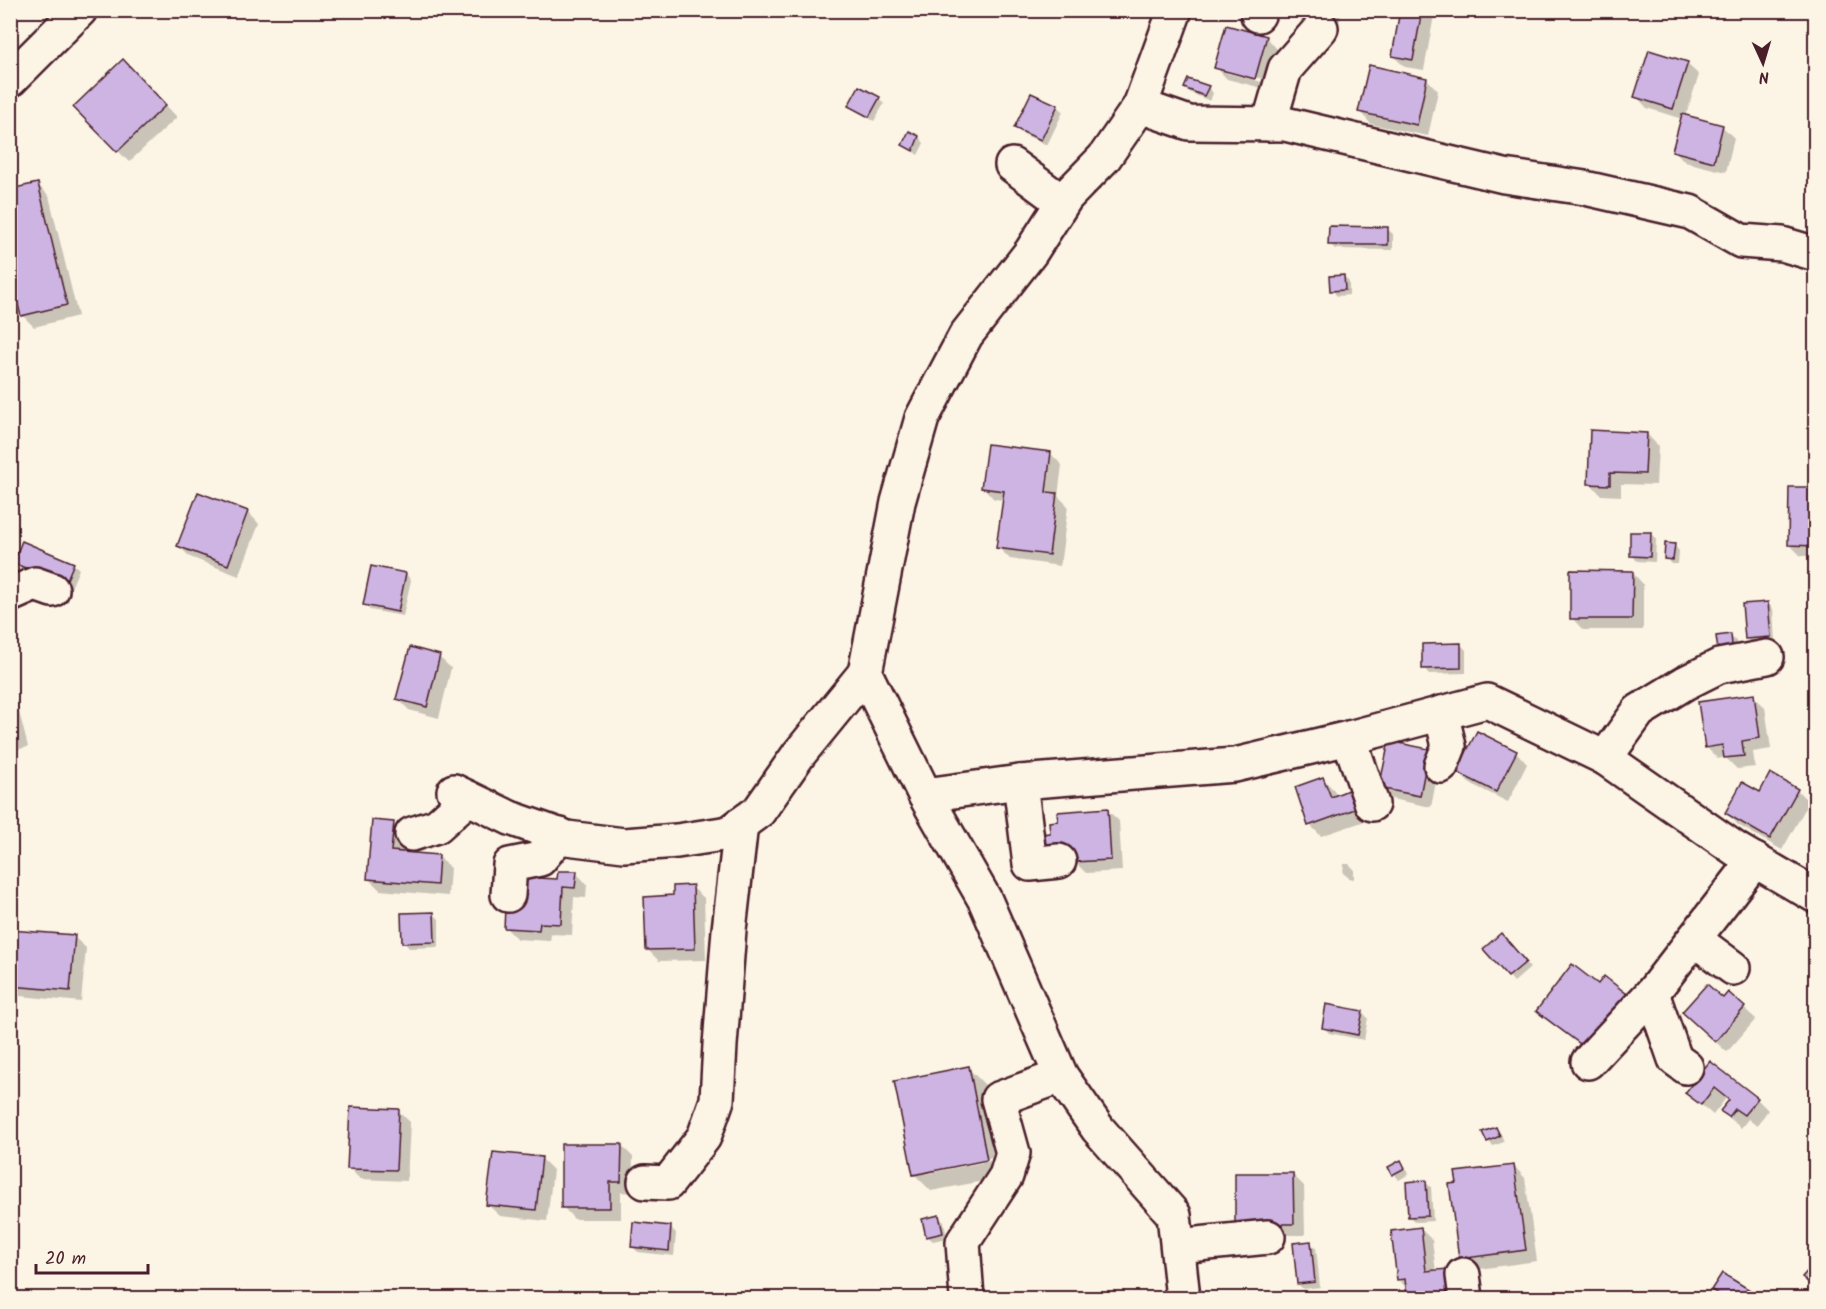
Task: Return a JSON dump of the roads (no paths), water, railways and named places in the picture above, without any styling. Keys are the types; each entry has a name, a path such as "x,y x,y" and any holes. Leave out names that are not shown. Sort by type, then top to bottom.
{"street":[{"path":"10,80 80,10"},
{"path":"412,834 437,826 461,794 510,818 567,838 624,845 677,842 729,833 759,811 799,754 865,673 898,502 922,418 966,334 1031,252 1062,202 1104,159 1140,106 1175,10"},
{"path":"1269,124 1285,69 1322,28"},
{"path":"1140,106 1189,123 1285,124 1504,176 1585,188 1690,212 1741,241 1782,244 1815,254"},
{"path":"1012,165 1062,202"},
{"path":"10,596 35,584 52,590"},
{"path":"1605,758 1639,711 1685,683 1719,666 1767,657"},
{"path":"865,673 925,795 985,900 1061,1076 1098,1129 1174,1215 1183,1299"},
{"path":"925,795 1020,782 1235,765 1349,738 1487,701 1605,758 1755,860 1815,896"},
{"path":"1441,713 1449,746 1441,766"},
{"path":"1349,738 1372,804"},
{"path":"1020,782 1030,864 1059,861"},
{"path":"645,1182 668,1183 704,1137 717,1100 729,930 741,825"},
{"path":"508,895 510,865 540,859 560,835"},
{"path":"1588,1062 1652,993 1755,860"},
{"path":"1694,939 1733,968"},
{"path":"1652,993 1675,1059 1686,1067"},
{"path":"968,1299 963,1242 1006,1176 1012,1154 998,1099 1061,1076"},
{"path":"1178,1246 1268,1237"}]}
